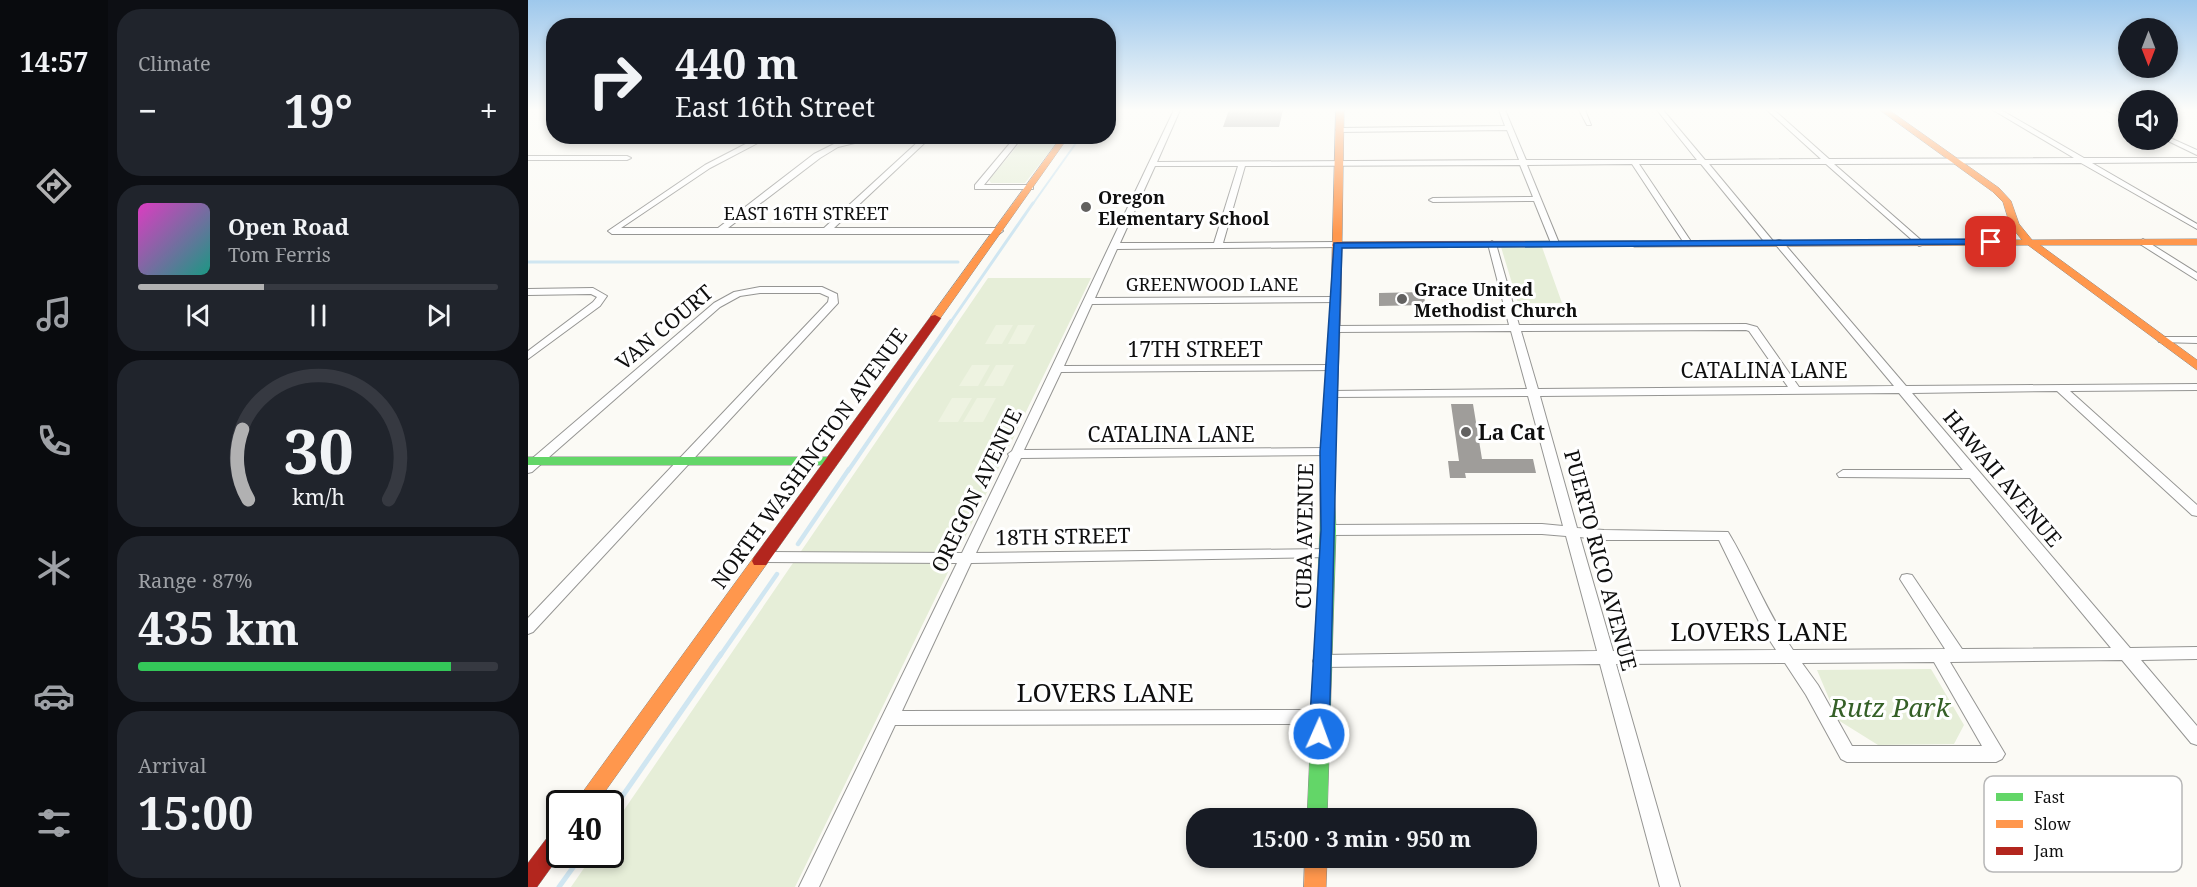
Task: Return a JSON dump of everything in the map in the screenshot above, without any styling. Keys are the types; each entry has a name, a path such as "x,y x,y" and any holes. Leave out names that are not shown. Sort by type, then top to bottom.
{"street":[{"name":"EAST 16TH STREET","path":"733,151 612,231 999,231"},
{"path":"720,231 825,151"},
{"path":"826,231 913,151"},
{"path":"1007,151 978,187 1030,187"},
{"name":"NORTH WASHINGTON AVENUE","path":"594,790 1055,151"},
{"name":"OREGON AVENUE","path":"809,887 1014,454 1057,369 1158,151"},
{"name":"CUBA AVENUE","path":"1317,808 1321,661 1328,530 1327,452 1336,300 1338,151"},
{"path":"1518,151 1555,243"},
{"name":"HAWAII AVENUE","path":"1693,151 1904,390 2197,738"},
{"path":"1815,151 1919,243"},
{"path":"1942,151 1996,190 2007,201 2015,225 2028,242 2197,366"},
{"path":"2068,151 2197,227"},
{"path":"528,158 627,158"},
{"path":"1152,164 2197,160"},
{"path":"1634,162 1688,243"},
{"path":"1218,245 1242,164"},
{"path":"1433,200 1538,199"},
{"path":"2143,242 2197,277"},
{"path":"1113,246 2197,242"},
{"name":"PUERTO RICO AVENUE","path":"1492,244 1670,887"},
{"name":"VAN COURT","path":"531,464 717,304 737,294 760,290 822,290 834,296 833,303 685,461"},
{"path":"528,291 593,291 602,296 597,304 528,356"},
{"name":"GREENWOOD LANE","path":"1088,301 1336,300"},
{"path":"1335,329 1746,327 1754,329 1795,389"},
{"path":"2163,340 2197,340"},
{"name":"17TH STREET","path":"1057,369 1333,368"},
{"name":"CATALINA LANE","path":"1331,394 1533,390 2197,387"},
{"path":"2061,389 2197,512"},
{"name":"CATALINA LANE","path":"1014,454 1327,452"},
{"path":"528,628 685,461"},
{"path":"531,464 832,461"},
{"path":"1843,474 1973,474"},
{"path":"1328,530 1542,529 1573,533 1723,535 1771,630 1812,690 1847,754 1996,754 1939,657"},
{"name":"18TH STREET","path":"764,557 965,558 1326,554"},
{"path":"1907,579 1958,656"},
{"name":"LOVERS LANE","path":"1321,661 1605,656 1939,657 2197,653"},
{"name":"LOVERS LANE","path":"890,718 1320,717"},
{"path":"528,881 546,856"},
{"path":"1315,887 1316,868"}],"green space":[{"path":"1013,151 1050,151 1025,183 991,183 989,180"},
{"path":"1501,247 1542,247 1562,303 1518,303"},
{"path":"988,278 1091,278 795,887 571,887 584,868 624,868 624,810"},
{"path":"996,325 1013,325 1002,344 985,344"},
{"path":"1018,325 1035,325 1025,344 1008,344"},
{"path":"972,365 990,365 978,386 959,386"},
{"path":"996,365 1014,365 1003,386 984,386"},
{"path":"952,398 972,398 958,422 938,422"},
{"path":"977,398 996,398 983,422 963,422"},
{"name":"Rutz Park","path":"1931,669 1964,725 1954,744 1878,745 1838,720 1817,670"}],"building":[{"name":"Grace United Methodist Church","path":"1424,292 1425,305 1379,306 1379,293"},
{"name":"La Cat","path":"1451,404 1473,404 1482,459 1533,459 1536,473 1465,473 1466,478 1450,478 1448,461 1459,461"}],"waterway":[{"path":"1032,205 1070,151"},
{"path":"950,323 1033,203"},
{"path":"528,262 958,262"},
{"path":"848,471 951,321"},
{"path":"798,544 849,469"},
{"path":"720,656 777,574"},
{"path":"624,794 721,654"},
{"path":"559,887 573,868"}],"traffic: fast":[{"path":"528,461 832,461"},
{"path":"1317,808 1328,530 1327,484"}],"traffic: slow":[{"path":"935,318 1055,151"},
{"path":"1327,484 1336,300 1339,151"},
{"path":"1942,151 1996,190 2007,201 2015,225 2029,242 2197,366"},
{"path":"1634,244 2197,242"},
{"path":"594,790 760,561"},
{"path":"1315,887 1316,868"}],"traffic: jam":[{"path":"1337,245 1634,244"},
{"path":"760,561 935,318"},
{"path":"528,881 546,856"}],"place":[{"name":"Oregon Elementary School","path":"1086,207"},
{"name":"Grace United Methodist Church","path":"1402,299"},
{"name":"La Cat","path":"1466,432"}],"route":[{"path":"1319,734 1328,530 1327,452 1337,245 1991,242"}]}
